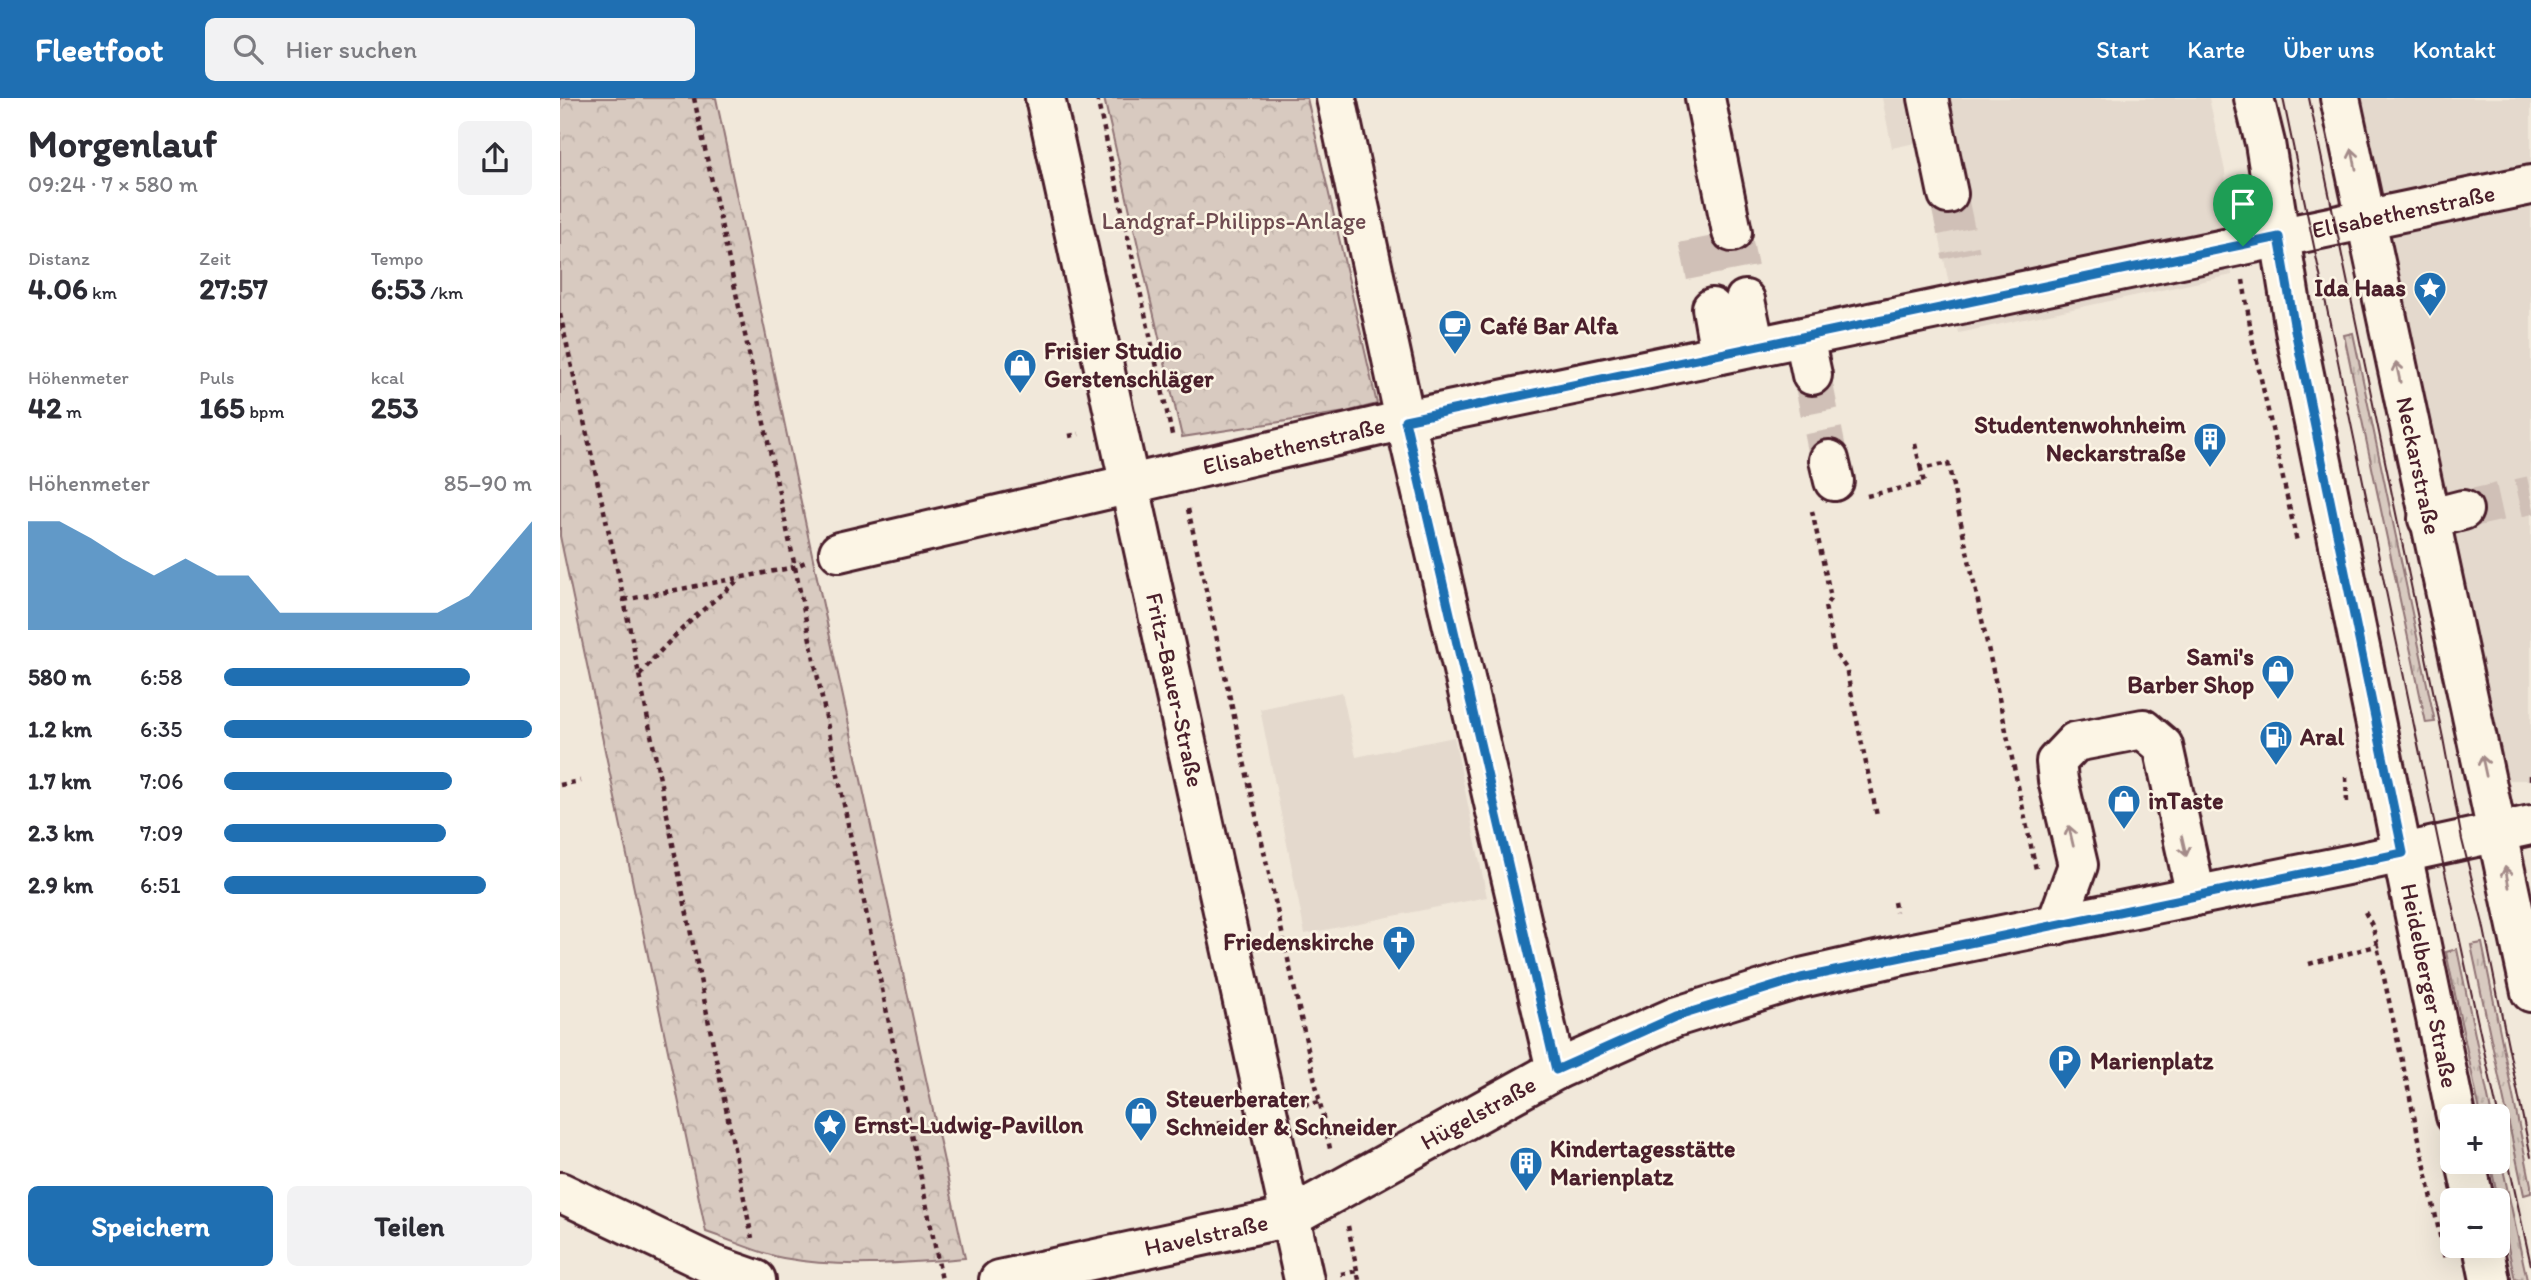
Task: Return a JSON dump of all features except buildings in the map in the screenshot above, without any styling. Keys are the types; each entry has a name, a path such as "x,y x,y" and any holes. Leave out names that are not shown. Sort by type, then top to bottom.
{"main road":[{"name":"Fritz-Bauer-Straße","path":"1045,98 1290,1217 1319,1278"},
{"path":"1336,98 1405,420 1556,1070"},
{"path":"1704,98 1732,232"},
{"path":"1928,98 1948,194"},
{"path":"2254,98 2265,143 2295,330 2403,853"},
{"name":"Neckarstraße","path":"2340,98 2365,220 2446,514 2515,829"},
{"name":"Elisabethenstraße","path":"839,552 1405,420 2531,185"},
{"path":"1728,304 1737,351"},
{"path":"1804,337 1812,375"},
{"path":"2056,925 2078,865 2056,762 2075,742 2143,729 2163,746 2196,896"},
{"path":"2515,829 2531,992"},
{"name":"Hügelstraße","path":"1290,1217 1556,1070 1675,1017 1801,978 2515,829"},
{"name":"Heidelberger Straße","path":"2403,853 2454,1104"},
{"path":"564,1203 713,1265 755,1264"},
{"name":"Havelstraße","path":"999,1280 1290,1217"},
{"path":"2485,1258 2490,1280"}],"path":[{"path":"694,98 795,567 942,1280"},
{"path":"1097,98 1172,436"},
{"path":"2243,279 2252,338 2300,554"},
{"path":"560,314 640,675 755,1264"},
{"path":"1069,436 1079,434"},
{"path":"1877,816 1846,668 1835,652 1825,606 1831,598 1833,487 1924,484 1915,443"},
{"path":"1921,469 1948,463 2039,880"},
{"path":"1190,514 1327,1135"},
{"path":"624,600 795,567 839,552"},
{"path":"640,675 681,629 741,577"},
{"path":"2346,767 2347,803"},
{"path":"2531,774 2531,781"},
{"path":"560,785 580,781"},
{"path":"1894,902 1896,912"},
{"path":"2365,912 2374,927 2446,1267"},
{"path":"2309,964 2377,946"},
{"path":"1300,1106 1320,1102"},
{"path":"1348,1227 1359,1280"},
{"path":"1319,1278 1357,1271"}],"shaded area":[{"path":"1882,98 2209,98 2225,171 2232,275 1959,333 1920,142 1892,148"},
{"path":"2340,98 2531,98 2531,780 2501,778"},
{"path":"1342,692 1356,757 1454,737 1487,897 1305,934 1260,709"}],"green space":[{"path":"560,98 716,98 965,1258 874,1264 806,1261 764,1253 706,1232 560,536"},
{"name":"Landgraf-Philipps-Anlage","path":"1104,98 1307,98 1377,404 1346,412 1182,437"},
{"path":"2353,333 2435,722 2426,723 2344,335"},
{"path":"2482,943 2531,1185 2531,1193 2524,1195 2510,1129 2510,1104 2505,1104 2471,945"},
{"path":"2457,949 2489,1104 2478,1104 2446,952"},
{"path":"2493,1174 2504,1174 2507,1188 2496,1188"},
{"path":"2510,1201 2527,1280 2515,1280 2510,1256"}],"tunnel":[{"path":"1948,194 1961,255"},
{"path":"1732,232 1745,300"},
{"path":"1698,239 1712,308"},
{"path":"1812,375 1829,460"},
{"path":"2463,510 2531,495"}],"tram line":[{"path":"2283,98 2439,845 2531,1265"},
{"path":"2309,98 2462,840 2483,924 2531,1157"}],"place":[{"name":"Ida Haas","path":"2430,318"},
{"name":"Café Bar Alfa","path":"1455,356"},
{"name":"Frisier Studio Gerstenschläger","path":"1020,395"},
{"name":"Studentenwohnheim Neckarstraße","path":"2210,469"},
{"name":"Sami's Barber Shop","path":"2278,701"},
{"name":"Aral","path":"2276,767"},
{"name":"inTaste","path":"2124,831"},
{"name":"Friedenskirche","path":"1399,972"},
{"name":"Marienplatz","path":"2065,1091"},
{"name":"Steuerberater Schneider & Schneider","path":"1141,1143"},
{"name":"Ernst-Ludwig-Pavillon","path":"830,1155"},
{"name":"Kindertagesstätte Marienplatz","path":"1526,1193"}],"route":[{"path":"2279,237 2295,330 2403,853 1801,978 1675,1017 1556,1070 1405,420 2243,246 2279,237"}]}
